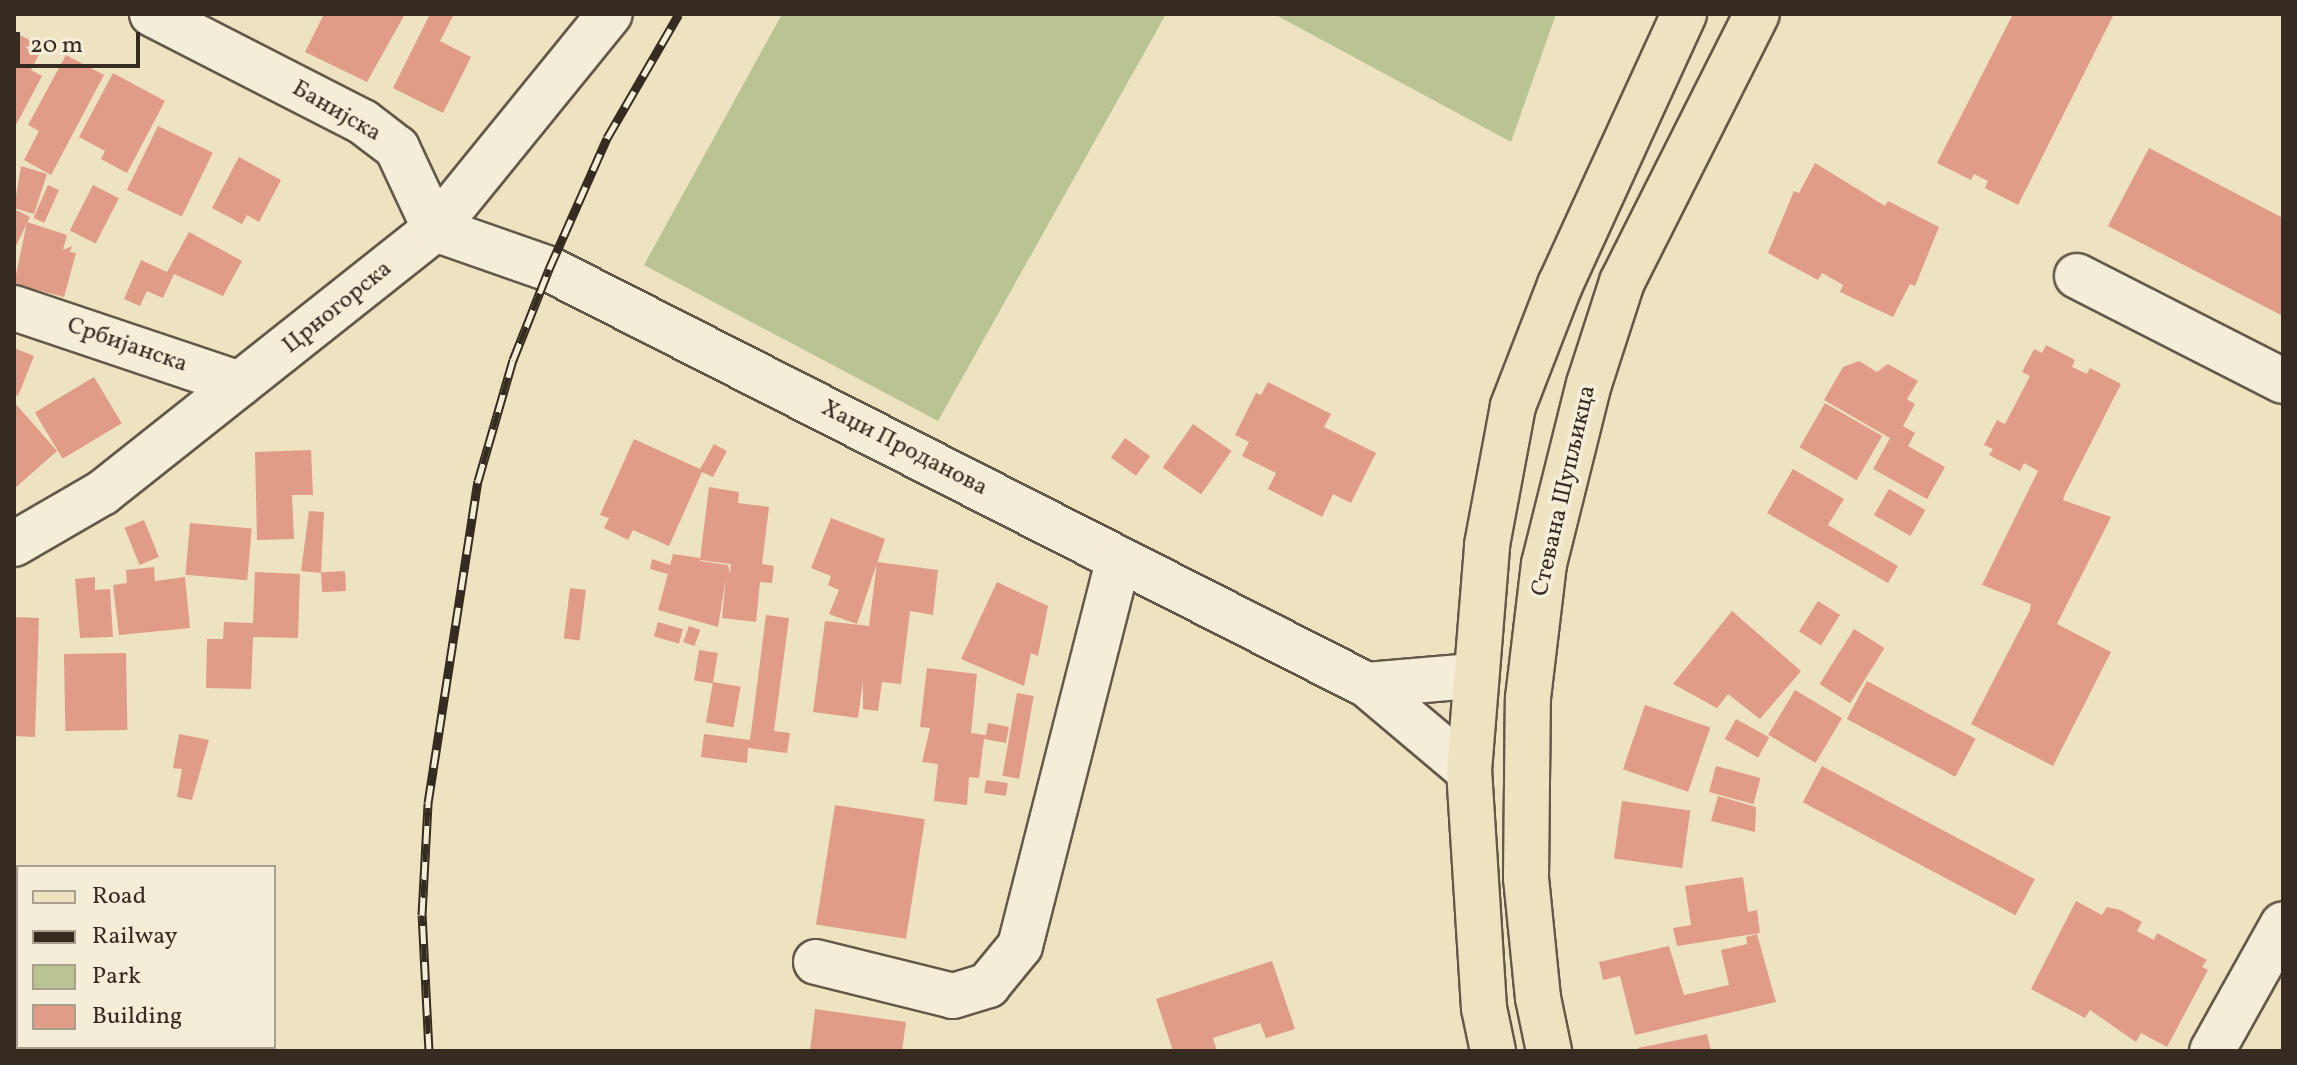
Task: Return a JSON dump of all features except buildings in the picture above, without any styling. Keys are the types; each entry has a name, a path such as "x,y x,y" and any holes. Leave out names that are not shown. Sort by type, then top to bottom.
{"main road":[{"path":"1493,1051 1484,1008 1469,771 1473,676 1487,545 1513,406 1560,285 1684,14"},
{"name":"Стевана Шупљикца","path":"1549,1051 1538,998 1526,878 1528,698 1544,564 1589,384 1622,282 1757,14"}],"street":[{"name":"Банијска","path":"152,14 363,122 397,148 435,229"},
{"name":"Црногорска","path":"14,544 102,493 435,229 610,14"},
{"name":"Хаџи Проданова","path":"435,229 549,269 1367,685 1469,771"},
{"path":"2077,276 2283,381"},
{"name":"Србијанска","path":"14,308 240,384"},
{"path":"816,962 953,996 988,985 1020,946 1119,559"},
{"path":"1367,685 1473,676"},
{"path":"2212,1051 2283,924"}],"green space":[{"path":"782,14 1166,14 938,421 644,265"},
{"path":"1274,14 1556,14 1511,142"}],"railway":[{"path":"429,1051 422,915 428,803 478,481 513,360 549,269 607,138 679,14"}]}
